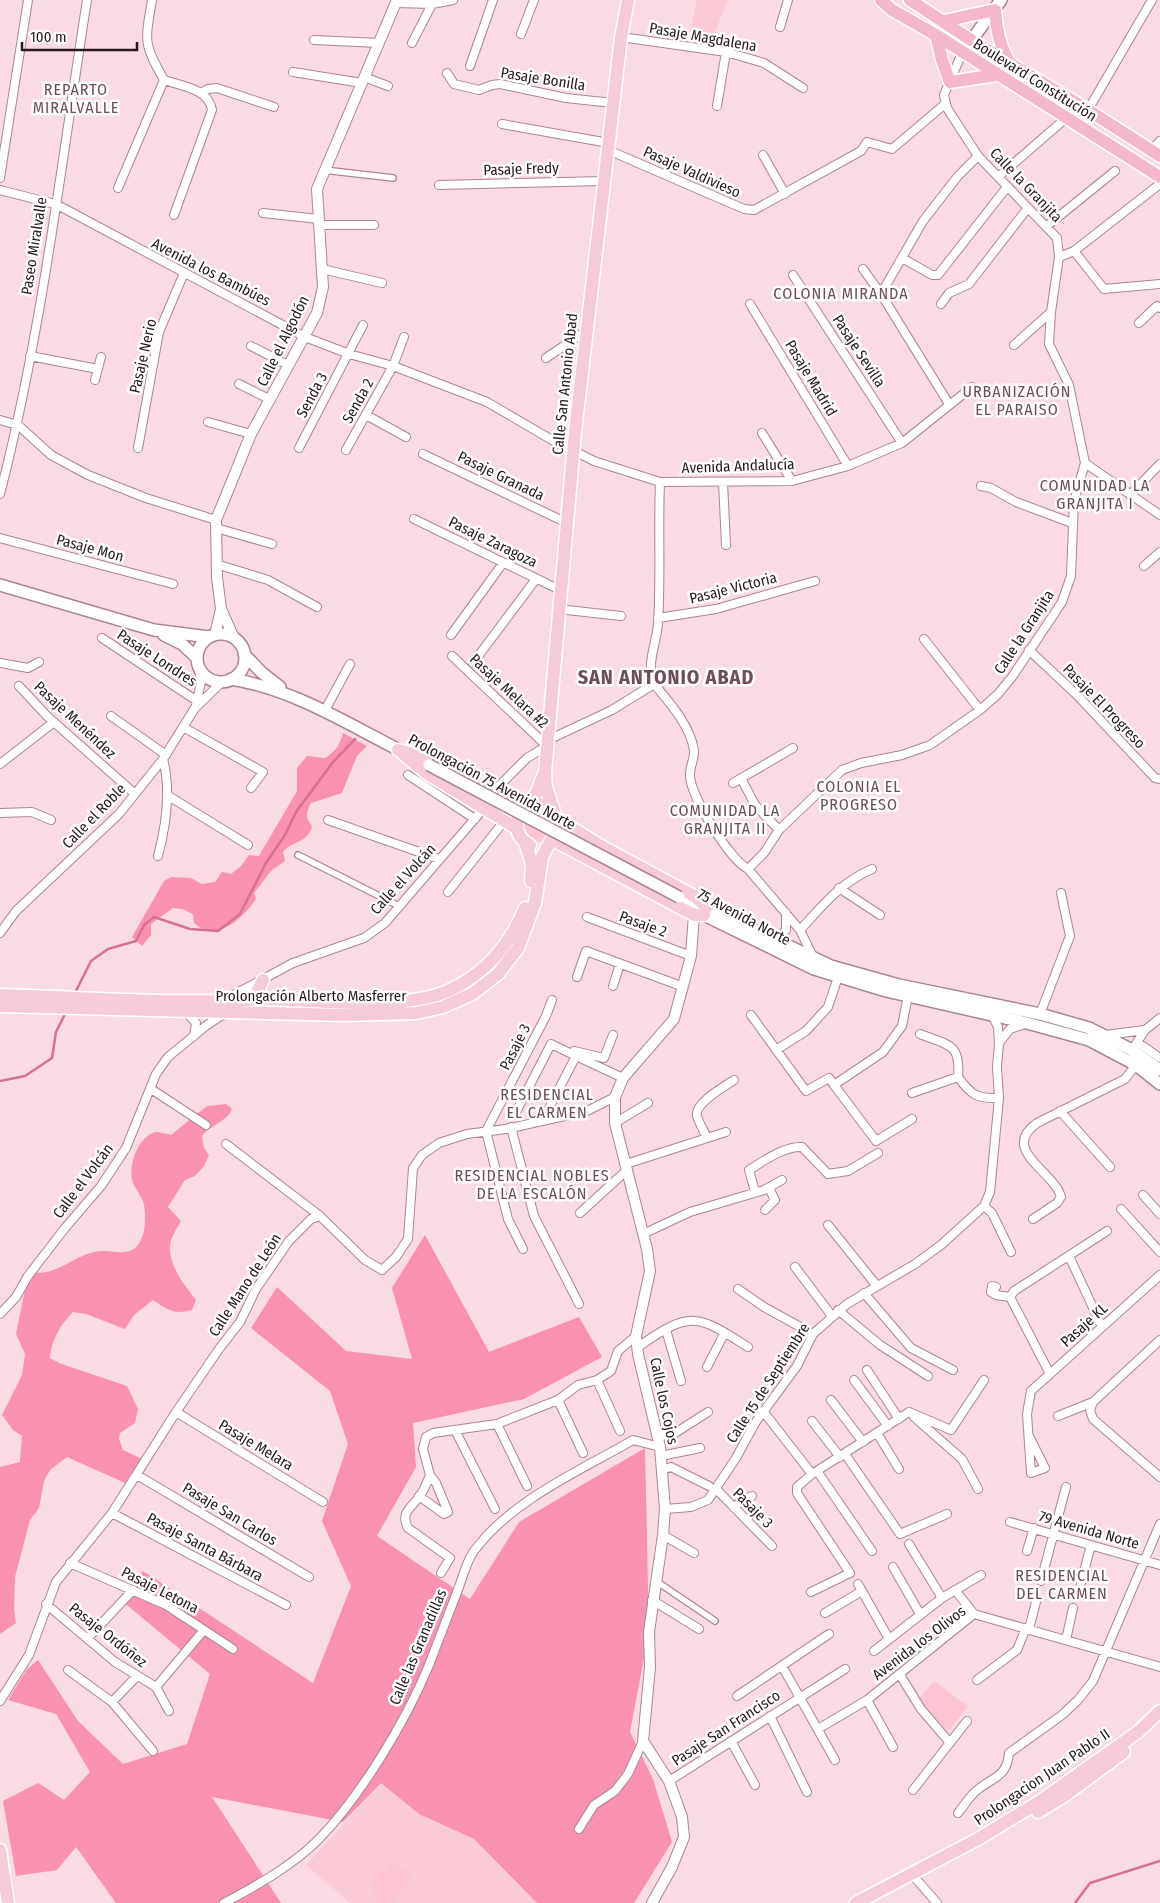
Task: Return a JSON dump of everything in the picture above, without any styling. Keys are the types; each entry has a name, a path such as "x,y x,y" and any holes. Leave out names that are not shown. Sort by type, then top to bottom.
{"highway":[{"name":"Boulevard Constitución","path":"873,0 936,35 997,76 1160,177"},
{"name":"Boulevard Constitución","path":"881,0 892,10"},
{"name":"Boulevard Constitución","path":"910,0 971,40 1157,149"},
{"path":"944,21 998,5 999,42 1009,62"},
{"path":"936,35 950,82 997,76"}],"main road":[{"name":"Calle San Antonio Abad","path":"556,814 546,787 545,772 558,609 586,331 621,37 628,0"},
{"path":"962,53 998,5"},
{"path":"0,585 154,630 182,644 209,679 227,680 242,669 244,654 234,638 223,634 212,636 154,630"},
{"path":"198,663 200,646 212,636"},
{"name":"Prolongación 75 Avenida Norte","path":"244,654 261,672 287,693"},
{"name":"Prolongación 75 Avenida Norte","path":"227,680 259,684 287,693 680,898"},
{"path":"398,750 433,759 494,791 529,806 544,805 599,846 694,896 702,912"},
{"path":"398,750 426,773 505,820 516,828 525,842 540,846 552,841 558,831 556,814"},
{"name":"Calle San Antonio Abad","path":"529,806 545,772"},
{"path":"516,828 518,816 529,806"},
{"path":"552,841 702,912"},
{"name":"Prolongación Alberto Masferrer","path":"0,995 344,1015 416,1013 443,1007 472,994 498,974 518,948 535,903 542,857 552,841"},
{"name":"Prolongación Alberto Masferrer","path":"0,1006 186,1012 265,999 406,1000 426,998 465,982 483,969 500,952 514,933 525,908 530,886 532,864 525,842"},
{"name":"75 Avenida Norte","path":"680,898 702,912 786,957 838,978 1027,1023 1089,1040 1136,1065 1160,1084"},
{"name":"75 Avenida Norte","path":"702,912 772,939 815,960 899,985 1040,1014 1105,1035 1135,1046 1160,1070"},
{"path":"263,980 258,990 265,999"},
{"name":"Prolongacion Juan Pablo II","path":"856,1903 978,1839 1039,1802 1138,1732 1160,1711"},
{"name":"Prolongacion Juan Pablo II","path":"868,1903 994,1839 1064,1796 1160,1723"},
{"path":"0,1850 8,1903"}],"street":[{"path":"0,178 28,0"},
{"name":"Paseo Miralvalle","path":"0,494 18,425 87,0"},
{"path":"152,0 146,44 164,80 201,93 208,98 211,104 212,117 174,215"},
{"path":"396,2 432,4 453,0"},
{"path":"470,66 492,0"},
{"path":"521,34 534,0"},
{"path":"780,27 788,0"},
{"path":"1088,110 1152,0"},
{"name":"Calle el Algodón","path":"234,638 221,609 216,564 216,524 251,434 304,337 321,300 322,269 317,189 396,2"},
{"path":"412,43 432,4"},
{"name":"Pasaje Magdalena","path":"621,37 726,52 764,62 803,88"},
{"path":"314,40 379,43"},
{"path":"717,106 726,52"},
{"path":"945,104 944,95 962,53"},
{"path":"293,72 363,80 388,86"},
{"name":"Pasaje Bonilla","path":"446,73 454,84 479,90 496,84 566,98 613,104"},
{"path":"118,188 164,80"},
{"path":"201,93 208,88 217,88 274,107"},
{"name":"Pasaje Valdivieso","path":"502,124 608,147 744,209 754,210 860,151 868,142 892,149 945,104"},
{"name":"Calle la Granjita","path":"748,869 764,853 778,830 842,770 860,763 902,756 930,745 980,710 1003,689 1062,602 1068,585 1073,556 1072,523 1074,501 1085,463 1069,385 1049,344 1051,312 1060,257 1057,238 978,156 945,104"},
{"path":"998,177 1065,119"},
{"path":"763,155 785,194"},
{"path":"881,294 923,221 958,176 978,156"},
{"path":"324,170 394,178"},
{"path":"1047,226 1115,171"},
{"name":"Pasaje Fredy","path":"439,186 604,181"},
{"path":"1060,257 1074,251 1160,184"},
{"path":"902,258 932,275 938,275 1007,187"},
{"name":"Avenida los Bambúes","path":"0,190 55,204 304,337 349,354 393,366 487,402 574,451"},
{"path":"940,304 949,293 969,284 1027,209"},
{"path":"263,213 319,222 374,225"},
{"path":"1074,251 1104,289 1160,284"},
{"path":"322,269 382,282"},
{"path":"863,269 881,294 949,404"},
{"name":"Pasaje Nerio","path":"138,448 159,332 184,273"},
{"name":"Pasaje Sevilla","path":"793,274 902,443"},
{"name":"Pasaje Madrid","path":"750,304 848,466"},
{"path":"1139,323 1157,306 1160,308"},
{"path":"1014,344 1051,312"},
{"name":"Senda 3","path":"300,448 363,325"},
{"path":"546,358 586,331"},
{"name":"Senda 2","path":"346,450 393,366 404,337"},
{"path":"251,346 288,365"},
{"path":"30,356 98,369"},
{"path":"95,380 100,357"},
{"path":"239,384 271,400"},
{"name":"Avenida Andalucía","path":"574,451 616,469 660,482 792,481 848,466 902,443 949,404 972,388"},
{"path":"366,416 406,437"},
{"path":"0,420 18,425 51,455 88,475 272,544"},
{"path":"208,422 251,434"},
{"path":"762,433 792,481"},
{"name":"Pasaje Granada","path":"423,454 567,523"},
{"path":"1085,463 1160,515"},
{"path":"1130,495 1160,464"},
{"path":"660,482 658,618 650,663 654,684 687,732 694,751 689,775 692,792 716,832 742,866 748,869 800,930 815,960"},
{"path":"723,482 726,545"},
{"path":"981,486 991,488 1038,512 1072,523"},
{"name":"Pasaje Zaragoza","path":"414,519 560,590"},
{"name":"Pasaje Mon","path":"0,538 173,584"},
{"path":"1144,566 1160,552"},
{"path":"451,635 503,563"},
{"path":"216,564 268,580 317,607"},
{"path":"473,663 536,579"},
{"name":"Pasaje Victoria","path":"658,618 716,609 814,581"},
{"name":"Calle el Algodón","path":"212,636 221,609"},
{"path":"558,609 621,616"},
{"name":"Pasaje Londres","path":"102,638 196,704"},
{"path":"924,640 980,710"},
{"name":"Pasaje El Progreso","path":"1029,650 1077,695 1155,778 1160,779"},
{"name":"Pasaje Melara #2","path":"452,656 548,743"},
{"path":"0,663 28,668 39,662"},
{"name":"Calle el Roble","path":"0,932 16,911 112,820 165,757 196,704 201,682 198,663"},
{"path":"324,712 350,664"},
{"name":"Calle el Roble","path":"196,704 227,680"},
{"path":"494,791 527,758 548,743 612,710 654,684"},
{"name":"Pasaje Menéndez","path":"19,686 54,722 135,794"},
{"path":"111,716 165,757 167,795 164,832 158,856"},
{"path":"0,764 54,722"},
{"path":"183,728 263,772 251,788"},
{"path":"733,782 793,748"},
{"path":"408,775 475,819"},
{"path":"741,778 755,805 778,830"},
{"path":"167,795 248,845"},
{"name":"Calle el Volcán","path":"0,1314 16,1297 28,1276 106,1178 134,1134 151,1088 168,1057 212,1021 225,1007 263,980 293,963 364,938 385,923 484,808"},
{"path":"0,813 32,812 52,820"},
{"path":"328,820 439,859"},
{"path":"448,892 505,820"},
{"path":"298,855 399,906"},
{"path":"800,930 839,888 852,877 872,868"},
{"path":"839,888 880,915"},
{"path":"1040,1014 1070,936 1062,893"},
{"name":"Calle los Cojos","path":"643,1741 650,1667 649,1632 652,1600 663,1535 665,1509 660,1451 636,1336 650,1271 643,1234 615,1123 615,1097 623,1078 674,1019 681,986 702,912"},
{"path":"772,939 779,937 786,930 786,913"},
{"name":"Pasaje 2","path":"587,917 691,956"},
{"path":"577,977 586,952 681,986"},
{"path":"613,986 620,964"},
{"path":"776,1050 806,1032 828,1007 838,978"},
{"path":"834,1086 883,1052 902,1026 908,996"},
{"name":"Pasaje 3","path":"486,1131 546,1016 552,1000"},
{"path":"186,1012 196,1023 194,1036"},
{"path":"751,1015 806,1091 829,1078 876,1141 912,1119"},
{"path":"992,1015 998,1027 997,1066 999,1098 990,1192 984,1206 992,1214 1011,1252"},
{"path":"1160,1018 1145,1030 1135,1046 1160,1058"},
{"path":"999,1043 1010,1029 1027,1023"},
{"path":"1105,1035 1145,1030"},
{"path":"920,1034 948,1045 958,1053 960,1060 958,1077 971,1092 982,1098 999,1098"},
{"path":"575,1054 604,1058 612,1035"},
{"path":"515,1114 551,1044 623,1078"},
{"path":"547,1112 575,1054"},
{"path":"1033,1219 1057,1203 1061,1197 1059,1189 1028,1157 1026,1137 1032,1127 1125,1079 1136,1065"},
{"path":"912,1093 958,1077"},
{"path":"707,1138 697,1114 697,1109 734,1080"},
{"path":"151,1088 206,1125"},
{"path":"226,1144 320,1216 365,1260 382,1270 396,1257 408,1239 413,1168 422,1155 439,1143 467,1134 511,1128 588,1111 615,1097"},
{"path":"615,1123 648,1103"},
{"path":"1060,1111 1110,1167"},
{"path":"511,1128 534,1216 579,1304"},
{"path":"486,1131 508,1219 523,1249"},
{"path":"580,1212 615,1181 627,1167 726,1132"},
{"path":"755,1192 749,1170 771,1157 796,1147 802,1147 828,1174 848,1171 878,1154"},
{"path":"643,1234 690,1212 770,1188 782,1180"},
{"path":"765,1210 775,1200 770,1188"},
{"path":"1143,1195 1160,1214"},
{"name":"Calle 15 de Septiembre","path":"665,1509 690,1507 708,1500 712,1488 763,1411 798,1366 813,1334 838,1310 915,1264 941,1245 984,1206"},
{"path":"1121,1209 1160,1252"},
{"name":"Calle Mano de León","path":"0,1700 29,1655 46,1604 56,1582 112,1513 176,1412 219,1348 240,1322 256,1289 288,1241 311,1219 320,1216"},
{"path":"828,1225 877,1286"},
{"path":"1010,1297 1014,1291 1107,1231"},
{"path":"1070,1256 1102,1327"},
{"path":"795,1267 832,1316"},
{"name":"Pasaje KL","path":"1029,1436 1028,1397 1031,1391 1160,1276"},
{"path":"996,1287 992,1286 991,1292 996,1295 1010,1297"},
{"path":"738,1289 764,1307 813,1334"},
{"path":"864,1293 911,1348 953,1370"},
{"path":"1010,1297 1050,1374"},
{"path":"838,1310 880,1345 928,1376"},
{"path":"638,1347 666,1330 694,1321 704,1323 748,1347"},
{"path":"666,1330 681,1381"},
{"path":"707,1367 724,1334"},
{"path":"420,1496 432,1507 444,1514 448,1512 436,1483 430,1475 423,1449 424,1440 433,1433 496,1424 558,1400 578,1385 597,1380 611,1371 618,1351 636,1336"},
{"path":"1058,1416 1093,1402 1160,1340"},
{"path":"867,1370 899,1419"},
{"path":"597,1380 620,1431"},
{"path":"854,1380 888,1426"},
{"path":"909,1412 951,1430 984,1380"},
{"path":"558,1400 583,1453"},
{"path":"831,1400 863,1442"},
{"path":"1093,1402 1090,1410 1092,1420 1160,1477"},
{"path":"763,1411 815,1473 872,1551"},
{"name":"Pasaje Melara","path":"176,1412 323,1502"},
{"path":"657,1436 672,1435 708,1412"},
{"path":"811,1592 850,1573 797,1493 798,1487 815,1473 909,1412"},
{"path":"909,1412 962,1459 978,1489"},
{"path":"812,1420 842,1456 900,1534 947,1514"},
{"path":"496,1424 527,1486"},
{"path":"455,1430 495,1509"},
{"path":"877,1433 899,1469"},
{"name":"Calle las Granadillas","path":"224,1903 271,1876 318,1841 349,1802 376,1764 405,1715 427,1670 469,1560 486,1535 512,1511 633,1440 660,1451"},
{"path":"660,1451 700,1448"},
{"name":"Pasaje 3","path":"662,1470 671,1467 712,1488 772,1546"},
{"name":"Pasaje San Carlos","path":"137,1475 310,1577"},
{"path":"430,1475 420,1496 407,1510 405,1523 408,1528 450,1558 441,1574"},
{"path":"1041,1581 1066,1487"},
{"path":"734,1508 741,1501 752,1496"},
{"name":"Pasaje Santa Bárbara","path":"112,1513 286,1605"},
{"name":"79 Avenida Norte","path":"1010,1522 1160,1565"},
{"path":"958,1814 976,1791 1003,1772 1007,1766 1009,1753 1078,1700 1093,1681 1108,1652 1160,1524"},
{"path":"1027,1551 1034,1528"},
{"path":"663,1535 694,1553"},
{"path":"909,1544 942,1598"},
{"path":"1080,1583 1091,1545"},
{"name":"Pasaje Letona","path":"70,1563 166,1605 234,1649"},
{"path":"893,1567 920,1614"},
{"path":"874,1651 942,1598 981,1575"},
{"path":"656,1582 714,1621"},
{"path":"858,1584 889,1639"},
{"path":"88,1638 133,1590"},
{"path":"955,1590 974,1614"},
{"path":"825,1613 862,1592"},
{"path":"976,1680 1017,1650 1028,1629 1037,1598"},
{"path":"652,1600 699,1629"},
{"name":"Pasaje Ordóñez","path":"46,1604 115,1662 156,1687"},
{"path":"1066,1640 1073,1608"},
{"name":"Avenida los Olivos","path":"818,1729 867,1700 974,1614 1160,1666"},
{"path":"169,1711 156,1687 204,1630"},
{"path":"737,1696 829,1634"},
{"name":"Pasaje San Francisco","path":"782,1666 835,1760"},
{"name":"Pasaje San Francisco","path":"669,1781 798,1697 845,1669"},
{"path":"68,1670 112,1702 153,1751"},
{"path":"900,1675 921,1709 950,1743"},
{"path":"112,1702 137,1676"},
{"path":"867,1700 893,1747"},
{"path":"770,1716 807,1792"},
{"path":"913,1790 967,1721"},
{"path":"643,1741 669,1781 682,1817 684,1837 672,1867 652,1903"},
{"path":"579,1829 594,1805 615,1791 628,1774 643,1741"},
{"path":"731,1741 755,1785"},
{"path":"916,1879 937,1903"}],"shaded area":[{"path":"697,0 728,0 710,44 688,39"},
{"path":"343,733 367,746 357,756 342,793 311,803 307,815 312,826 310,832 283,852 285,861 271,871 254,893 256,899 244,914 228,926 220,930 211,931 202,929 194,923 193,914 182,909 173,908 151,924 151,935 142,946 132,937 164,881 171,877 191,878 202,884 215,882 222,872 231,874 241,866 249,855 259,856 297,791 297,768 307,756 325,758 329,755 337,747"},
{"path":"540,807 556,822 545,841 537,842 529,838 522,830 524,815"},
{"path":"226,1104 232,1109 230,1113 202,1136 204,1148 209,1155 204,1166 195,1176 185,1180 168,1207 181,1221 171,1240 170,1254 178,1275 196,1300 192,1310 171,1311 153,1300 134,1315 125,1329 86,1314 73,1312 64,1322 55,1339 50,1358 59,1363 127,1386 138,1409 135,1423 120,1433 119,1439 123,1450 142,1459 125,1483 67,1457 50,1470 44,1481 39,1508 30,1520 15,1577 14,1609 16,1623 0,1634 0,1467 20,1462 22,1436 13,1430 2,1415 22,1375 25,1354 16,1334 26,1285 33,1273 51,1271 94,1252 126,1252 135,1248 141,1239 145,1219 143,1201 133,1183 131,1174 136,1152 140,1145 144,1139 156,1132 171,1135 207,1106"},
{"path":"425,1235 489,1352 579,1317 602,1357 524,1399 413,1423 416,1467 377,1536 470,1599 519,1522 645,1448 649,1632 630,1732 653,1779 672,1842 634,1903 537,1903 474,1839 419,1814 381,1783 343,1822 212,1797 281,1903 116,1903 76,1847 57,1870 16,1876 3,1801 38,1783 64,1800 90,1772 56,1714 8,1700 27,1669 38,1660 78,1721 123,1764 187,1744 210,1674 122,1601 143,1571 313,1683 351,1586 322,1521 348,1444 330,1391 251,1328 277,1287 346,1351 412,1359 392,1288"},
{"path":"934,1681 968,1706 948,1731 917,1701"},
{"path":"381,1783 419,1814 474,1839 537,1903 350,1903 306,1865"},
{"path":"393,1861 414,1877 395,1898 396,1903 376,1903 370,1884"}],"waterway":[{"path":"75,993 91,961 108,949 136,941 144,925 154,917 190,929 218,931 240,914 266,863 285,835 296,812 333,762 355,739"},
{"path":"0,1081 25,1076 52,1058 56,1032 65,1014"},
{"path":"1075,1903 1090,1883 1160,1861"}],"district":[{"name":"REPARTO MIRALVALLE","path":"76,98"},
{"name":"COLONIA MIRANDA","path":"841,293"},
{"name":"URBANIZACIÓN EL PARAISO","path":"1017,400"},
{"name":"COMUNIDAD LA GRANJITA I","path":"1095,494"},
{"name":"SAN ANTONIO ABAD","path":"666,677"},
{"name":"COLONIA EL PROGRESO","path":"859,795"},
{"name":"COMUNIDAD LA GRANJITA II","path":"725,819"},
{"name":"RESIDENCIAL EL CARMEN","path":"547,1103"},
{"name":"RESIDENCIAL NOBLES DE LA ESCALÓN","path":"532,1184"},
{"name":"RESIDENCIAL DEL CARMEN","path":"1062,1584"}]}
